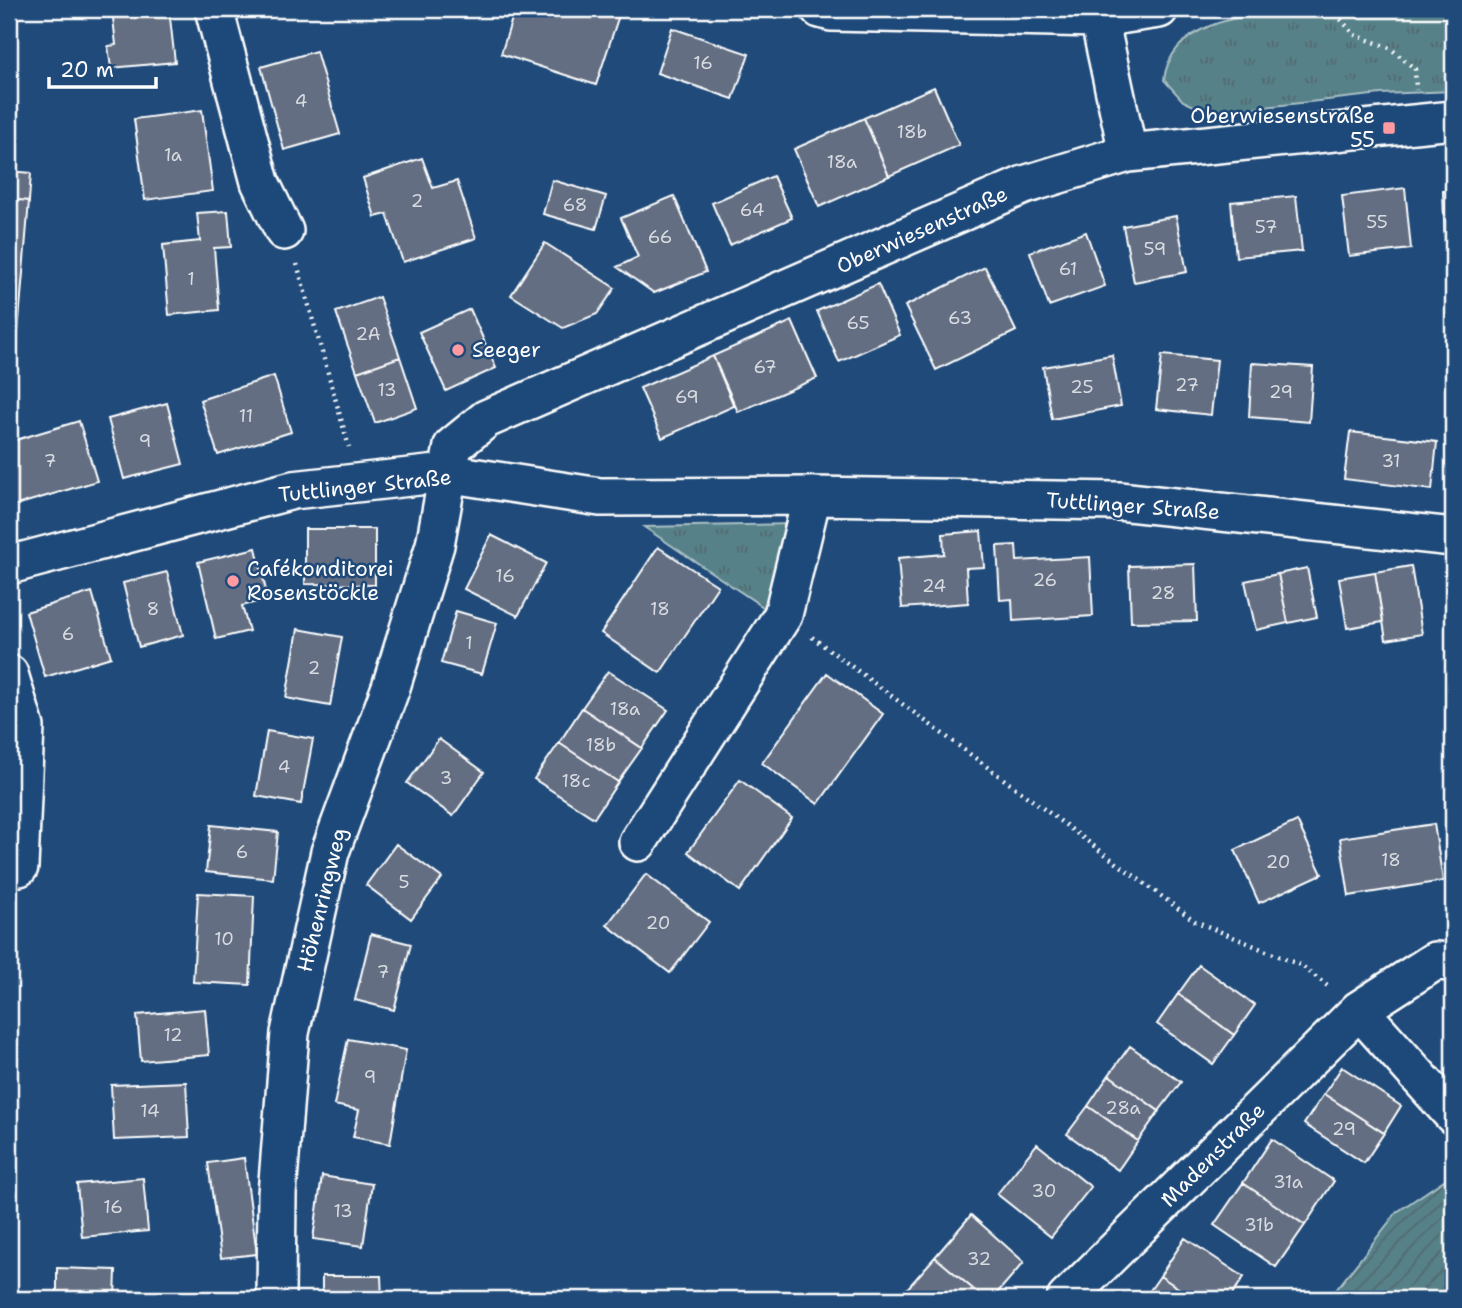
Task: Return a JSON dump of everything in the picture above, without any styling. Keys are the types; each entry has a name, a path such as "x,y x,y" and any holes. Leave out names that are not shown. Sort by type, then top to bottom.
{"street":[{"path":"214,9 260,182 284,231"},
{"path":"820,9 831,12 1099,18 1159,9"},
{"path":"1099,18 1128,153"},
{"name":"Oberwiesenstraße","path":"446,473 453,446 486,419 1024,185 1128,153 1453,120"},
{"name":"Tuttlinger Straße","path":"9,565 293,490 446,473 600,497 812,496 1119,500 1453,537"},
{"name":"Höhenringweg","path":"276,1299 277,1194 290,1033 330,852 391,687 435,545 446,473"},
{"path":"638,842 783,615 812,496"},
{"path":"9,674 25,727 19,867 9,866"},
{"name":"Madenstraße","path":"1066,1299 1359,1010 1435,961 1453,962"},
{"path":"1359,1010 1453,1115"}],"path":[{"path":"1331,9 1355,35 1390,48 1415,69"},
{"path":"284,231 293,248 356,482"},
{"path":"783,615 1195,921 1302,966 1359,1010"}],"green space":[{"path":"1297,9 1453,9 1453,91 1381,94 1209,113 1183,101 1164,80 1170,60 1181,44 1196,33 1235,18"},
{"path":"796,524 772,613 644,527"},
{"path":"1453,1174 1453,1299 1329,1299 1397,1212"}],"building":[{"path":"112,9 169,9 175,62 111,68 108,46 116,45"},
{"path":"515,9 621,9 596,85 501,54"},
{"path":"672,28 749,54 733,99 657,73"},
{"path":"316,51 340,134 284,150 261,67"},
{"path":"934,87 959,145 889,176 864,118"},
{"path":"202,110 213,191 145,200 134,119"},
{"path":"864,118 889,176 819,207 794,149"},
{"path":"422,158 433,188 457,181 476,238 403,262 387,214 375,217 363,178"},
{"path":"9,171 31,173 29,201 9,199"},
{"path":"773,176 792,218 730,245 712,203"},
{"path":"552,180 606,196 596,229 543,214"},
{"path":"1405,188 1411,249 1349,256 1342,196"},
{"path":"1443,191 1453,191 1453,245 1445,246"},
{"path":"674,196 706,272 654,293 617,267 638,257 621,218"},
{"path":"1296,196 1302,251 1236,257 1231,202"},
{"path":"9,199 29,201 14,380 9,379"},
{"path":"228,211 231,247 214,248 219,310 169,315 163,245 200,241 197,213"},
{"path":"1176,216 1187,272 1134,282 1123,226"},
{"path":"1086,232 1105,286 1049,306 1030,252"},
{"path":"545,243 615,288 597,314 563,328 511,295"},
{"path":"985,267 1016,331 936,370 905,306"},
{"path":"878,284 900,335 839,362 817,311"},
{"path":"379,297 400,357 357,372 336,312"},
{"name":"Seeger","path":"470,309 496,368 446,391 419,332"},
{"path":"792,321 817,378 738,412 713,356"},
{"path":"1112,355 1121,406 1052,419 1043,367"},
{"path":"1162,355 1217,360 1211,415 1156,409"},
{"path":"713,356 734,406 662,438 640,388"},
{"path":"400,357 417,408 375,423 357,372"},
{"path":"1252,363 1313,367 1309,422 1249,417"},
{"path":"274,376 291,432 218,455 200,400"},
{"path":"167,403 183,464 124,479 108,419"},
{"path":"79,421 97,481 13,506 9,493 9,442"},
{"path":"1350,432 1437,442 1432,490 1344,479"},
{"path":"305,529 375,529 375,585 305,584"},
{"path":"981,531 984,567 966,568 968,603 902,608 898,558 944,554 943,534"},
{"path":"491,535 546,563 518,616 464,589"},
{"path":"1016,545 1017,561 1090,557 1093,616 1013,621 1012,599 1000,600 997,546"},
{"path":"658,547 718,586 660,673 601,633"},
{"name":"Cafékonditorei Rosenstöckle","path":"256,548 268,599 242,606 249,631 216,639 198,562"},
{"path":"1195,564 1197,621 1131,622 1129,566"},
{"path":"1411,566 1422,634 1386,640 1375,572"},
{"path":"1307,568 1317,617 1288,623 1278,574"},
{"path":"167,572 183,635 139,647 123,583"},
{"path":"1375,572 1383,622 1347,628 1339,578"},
{"path":"1278,574 1288,623 1256,630 1245,581"},
{"path":"92,592 111,657 45,677 26,612"},
{"path":"456,611 497,623 482,674 441,663"},
{"path":"298,629 342,637 330,706 286,698"},
{"path":"608,671 668,710 642,748 582,708"},
{"path":"827,673 883,714 818,804 762,763"},
{"path":"582,708 642,748 618,782 559,743"},
{"path":"267,731 313,739 301,804 256,796"},
{"path":"439,739 484,772 453,816 407,783"},
{"path":"559,743 618,782 594,818 534,779"},
{"path":"740,780 792,818 740,891 688,852"},
{"path":"1297,821 1322,874 1259,903 1235,850"},
{"path":"1434,824 1443,881 1349,896 1340,838"},
{"path":"211,825 278,832 273,879 206,872"},
{"path":"396,844 442,878 411,919 366,885"},
{"path":"646,874 709,922 670,973 607,925"},
{"path":"198,893 254,896 250,985 193,982"},
{"path":"371,934 411,944 394,1010 355,1000"},
{"path":"1199,965 1255,1005 1234,1035 1178,994"},
{"path":"1178,994 1234,1035 1213,1064 1157,1024"},
{"path":"205,1009 209,1055 141,1061 137,1015"},
{"path":"348,1039 406,1050 390,1144 353,1137 359,1110 334,1105"},
{"path":"1130,1046 1181,1082 1159,1111 1109,1075"},
{"path":"1342,1067 1401,1106 1384,1133 1324,1094"},
{"path":"1109,1075 1159,1111 1138,1141 1088,1106"},
{"path":"186,1082 189,1137 114,1140 111,1085"},
{"path":"1324,1094 1384,1133 1364,1163 1304,1124"},
{"path":"1088,1106 1138,1141 1118,1170 1067,1134"},
{"path":"1272,1139 1334,1181 1305,1225 1243,1183"},
{"path":"1037,1144 1091,1187 1051,1237 997,1194"},
{"path":"244,1158 257,1254 221,1258 208,1163"},
{"path":"322,1176 372,1184 363,1246 313,1239"},
{"path":"143,1178 148,1231 82,1237 77,1184"},
{"path":"1243,1183 1305,1225 1276,1267 1214,1225"},
{"path":"971,1215 1024,1262 992,1299 985,1299 935,1257"},
{"path":"1185,1238 1244,1277 1229,1299 1195,1299 1160,1276"},
{"path":"935,1257 985,1299 898,1299"},
{"path":"57,1268 116,1270 115,1299 57,1299"},
{"path":"322,1276 381,1276 382,1299 322,1299"},
{"path":"1160,1276 1195,1299 1144,1299"}],"place":[{"name":"Oberwiesenstraße 55","path":"1389,128"},
{"name":"Seeger","path":"458,350"},
{"name":"Cafékonditorei Rosenstöckle","path":"233,581"}]}
